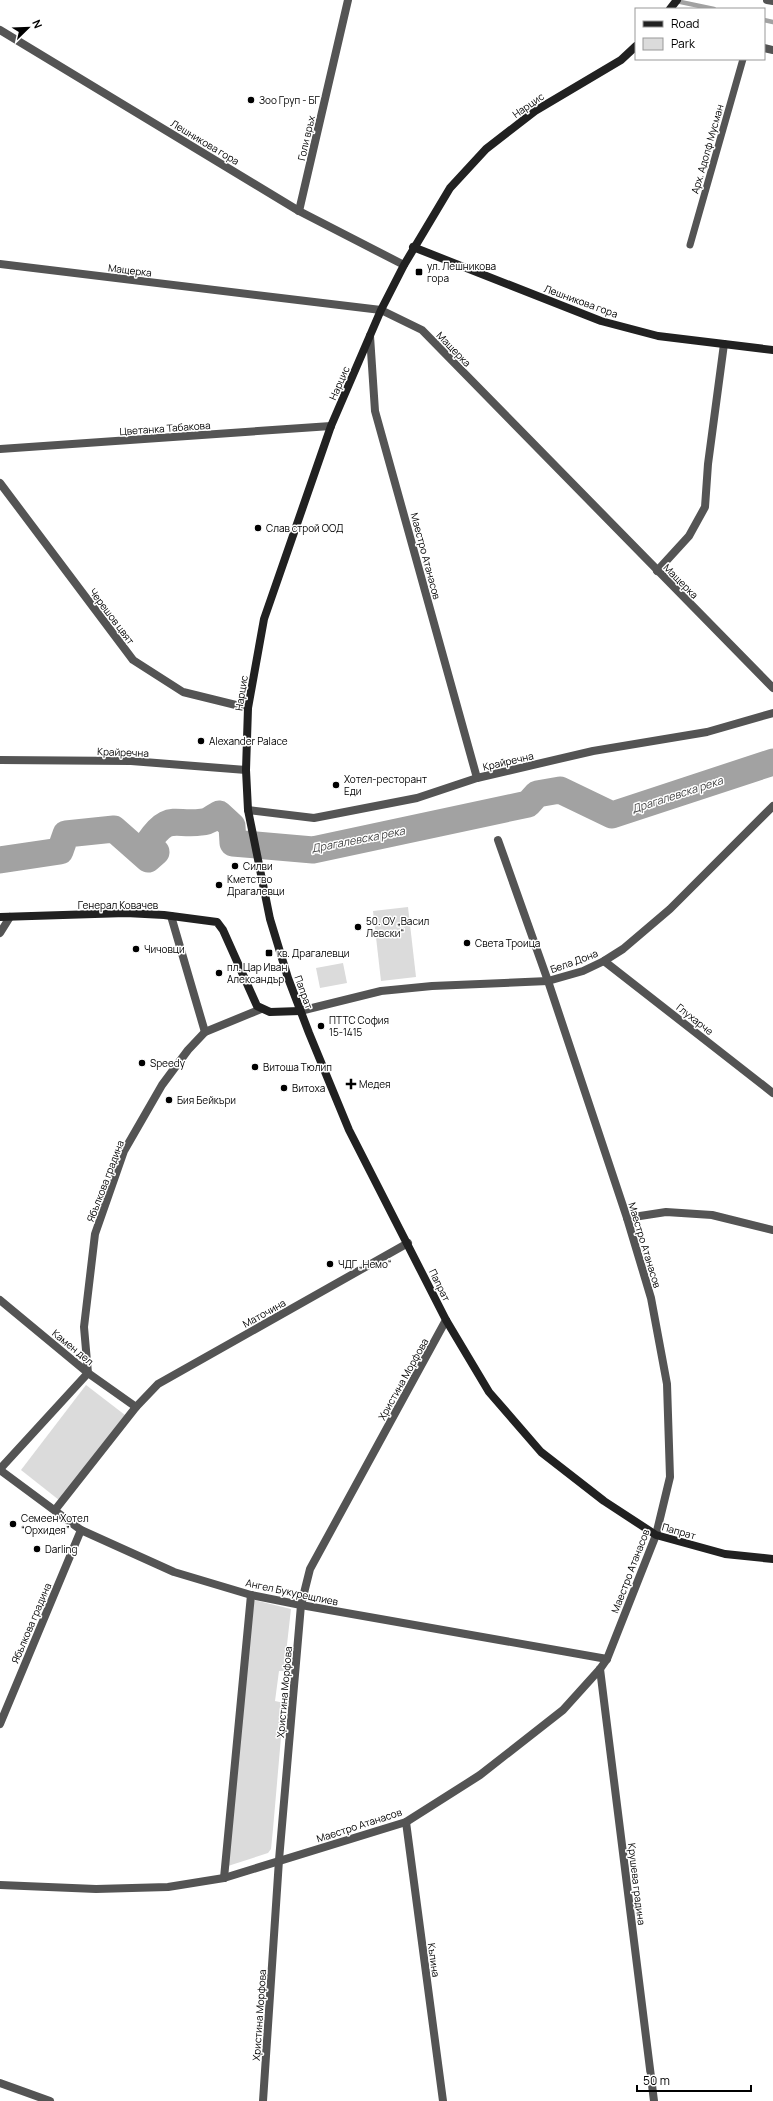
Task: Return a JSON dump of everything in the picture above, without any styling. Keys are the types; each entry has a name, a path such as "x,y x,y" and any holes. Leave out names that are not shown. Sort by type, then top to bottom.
{"main road":[{"path":"671,8 677,0"},
{"name":"Нарцис","path":"251,829 248,810 246,770 248,708 264,619 331,426 381,310 414,247 450,188 486,149 535,111 621,60 635,47"},
{"name":"Лешникова гора","path":"414,247 601,321 658,336 773,350"},
{"name":"Папрат","path":"251,829 270,918 300,1011 349,1130 446,1320 489,1392 541,1452 604,1500 656,1535 725,1554 773,1559"},
{"name":"Генерал Ковачев","path":"0,917 126,913 171,916 217,922 221,925 254,1003 261,1009"},
{"path":"261,1009 270,1012 300,1011"}],"street":[{"name":"Голи връх","path":"300,211 348,0"},
{"path":"767,0 773,1"},
{"name":"Лешникова гора","path":"0,30 300,211 404,265"},
{"name":"Мащерка","path":"0,264 381,310 422,330 773,688"},
{"name":"Маестро Атанасов","path":"370,336 375,411 477,778"},
{"path":"657,571 689,536 706,507 708,464 724,344"},
{"name":"Цветанка Табакова","path":"0,449 331,426"},
{"name":"Черешов цвят","path":"0,483 133,660 183,692 248,708"},
{"name":"Крайречна","path":"248,810 314,818 417,798 477,778 593,751 707,732 773,712"},
{"name":"Крайречна","path":"0,760 131,761 246,770"},
{"name":"Бела Дона","path":"300,1011 381,991 432,986 548,981 583,970 604,961 623,949 670,909 773,806"},
{"name":"Маестро Атанасов","path":"0,1885 96,1890 168,1887 224,1878 406,1822 480,1775 563,1710 600,1669 606,1659 656,1535 670,1477 667,1384 651,1298 627,1218 548,981 498,840"},
{"path":"171,916 206,1032"},
{"path":"0,933 10,917"},
{"name":"Глухарче","path":"604,961 773,1093"},
{"name":"Ябълкова градина","path":"88,1372 84,1327 95,1234 124,1151 162,1085 188,1050 206,1032 261,1009"},
{"path":"627,1218 666,1212 712,1215 773,1230"},
{"name":"Маточина","path":"136,1407 158,1384 408,1243"},
{"name":"Камен дел","path":"0,1300 88,1372 136,1407"},
{"name":"Христина Морфова","path":"263,2101 280,1860 301,1605 310,1568 446,1320"},
{"path":"0,1470 88,1372"},
{"path":"55,1510 136,1407"},
{"name":"Ангел Букурещлиев","path":"0,1470 81,1530 174,1572 251,1595 606,1659"},
{"name":"Ябълкова градина","path":"0,1724 81,1530"},
{"path":"224,1878 251,1595"},
{"name":"Крушева градина","path":"600,1669 654,2101"},
{"name":"Къпина","path":"406,1822 443,2101"},
{"path":"0,2083 50,2101"}],"lane":[{"name":"Арх. Адолф Мусман","path":"690,245 743,60"}],"green space":[{"path":"408,907 416,977 381,981 373,911"},
{"path":"343,963 347,983 320,988 316,968"},
{"path":"86,1385 125,1415 59,1500 21,1470"},
{"path":"254,1600 291,1609 284,1671 279,1671 275,1701 284,1703 273,1829 271,1849 268,1853 228,1866"}],"waterway":[{"path":"676,1 709,8"},
{"path":"765,20 773,22"},
{"name":"Драгалевска река","path":"0,860 60,851 66,834 114,829 148,859 156,852 148,843 161,827 172,822 204,822 219,814 232,826 233,843 313,850 528,804 537,794 560,790 612,815 773,762"}],"place":[{"name":"Зоо Груп - БГ","path":"251,100"},
{"name":"ул. Лешникова гора","path":"419,272"},
{"name":"Слав строй ООД","path":"258,528"},
{"name":"Alexander Palace","path":"201,741"},
{"name":"Хотел-ресторант Еди","path":"336,785"},
{"name":"Силви","path":"235,866"},
{"name":"Кметство Драгалевци","path":"219,885"},
{"name":"50. ОУ „Васил Левски“","path":"358,927"},
{"name":"Света Троица","path":"467,943"},
{"name":"Чичовци","path":"136,949"},
{"name":"кв. Драгалевци","path":"269,953"},
{"name":"пл. Цар Иван Александър","path":"219,973"},
{"name":"ПТТС София 15-1415","path":"321,1026"},
{"name":"Speedy","path":"142,1063"},
{"name":"Витоша Тюлип","path":"255,1067"},
{"name":"Медея","path":"351,1084"},
{"name":"Витоха","path":"284,1088"},
{"name":"Бия Бейкъри","path":"169,1100"},
{"name":"ЧДГ „Немо“","path":"330,1264"},
{"name":"Семеен Хотел “Орхидея”","path":"13,1524"},
{"name":"Darling","path":"37,1549"}]}
